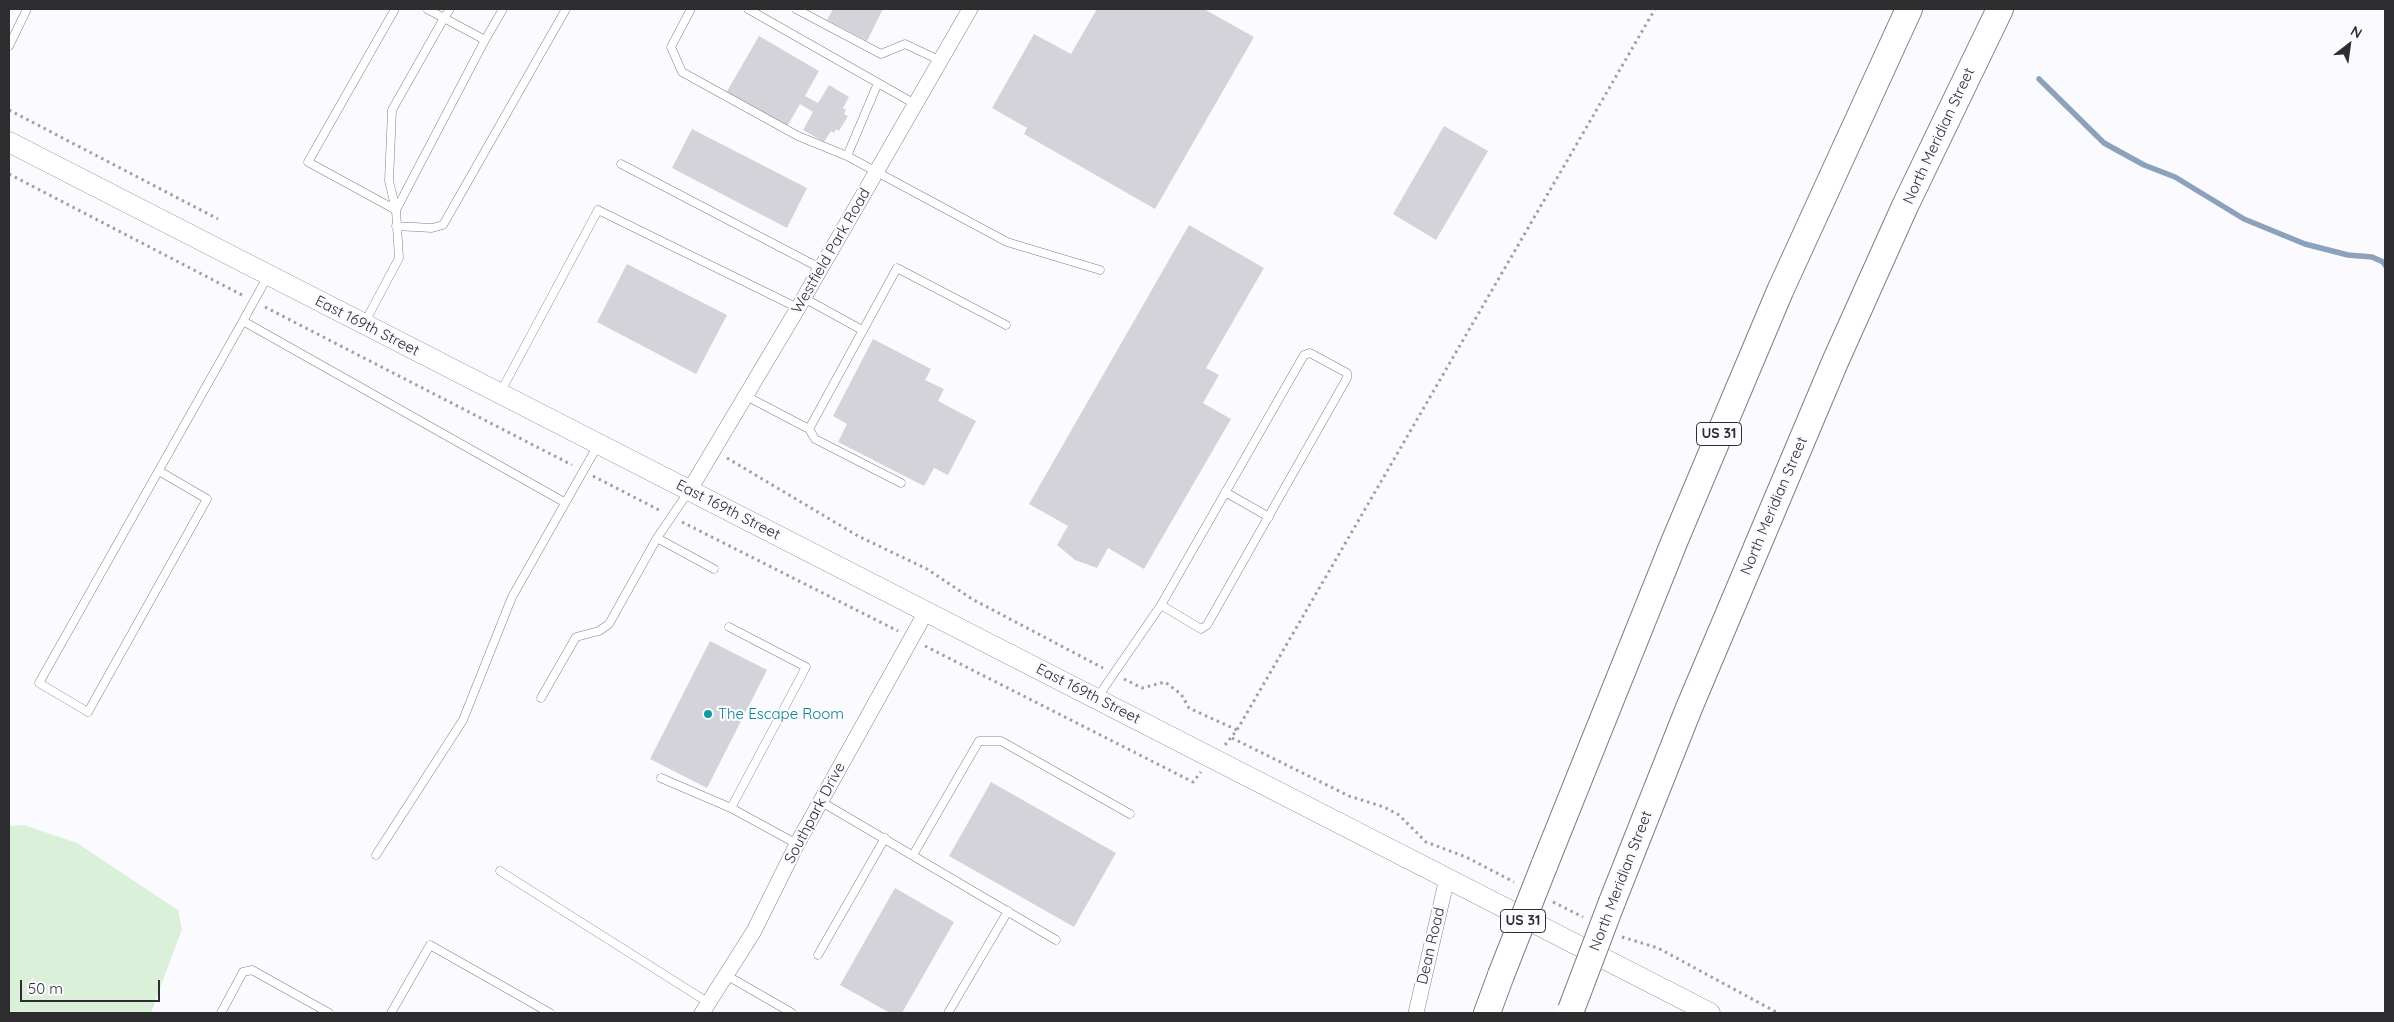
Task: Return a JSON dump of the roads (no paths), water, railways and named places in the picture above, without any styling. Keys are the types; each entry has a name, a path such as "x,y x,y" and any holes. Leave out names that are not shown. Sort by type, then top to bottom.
{"highway":[{"name":"US 31","path":"1487,1013 1675,540 1832,173 1909,9"},
{"name":"North Meridian Street","path":"1571,1012 1612,902 1689,708 1835,362 1905,206 2000,9"}],"street":[{"name":"Westfield Park Road","path":"689,491 801,303 970,9"},
{"name":"East 169th Street","path":"9,142 1710,1013"},
{"name":"Southpark Drive","path":"706,1008 754,931 820,801 926,612"},
{"name":"Dean Road","path":"1416,1013 1447,878"}],"lane":[{"path":"9,46 27,9"},
{"path":"396,9 308,162 396,210"},
{"path":"427,9 485,40"},
{"path":"364,324 398,258 396,210 390,181 392,110 450,9"},
{"path":"396,210 502,9"},
{"path":"396,226 432,228 443,225 566,9"},
{"path":"691,9 671,47 682,72 798,136 847,156 1007,242 1100,270"},
{"path":"748,9 915,104"},
{"path":"796,9 880,54 905,44 939,60"},
{"path":"847,156 878,83"},
{"path":"621,164 820,268"},
{"path":"500,392 598,210 862,330"},
{"path":"809,429 897,268 1006,325"},
{"path":"159,471 207,498 88,712 39,683 268,276"},
{"path":"243,321 564,502"},
{"path":"1097,698 1161,605 1304,355 1310,353 1347,373 1347,378 1208,625 1201,629 1161,605"},
{"path":"746,396 809,429 815,439 901,483"},
{"path":"376,855 463,720 512,597 564,502 598,445"},
{"path":"541,698 576,637 599,631 609,624 671,516 689,491"},
{"path":"1225,492 1269,517"},
{"path":"658,538 714,569"},
{"path":"729,627 806,667 731,808"},
{"path":"913,855 978,741 1001,741 1130,814"},
{"path":"661,778 731,808 797,844"},
{"path":"820,801 1056,940"},
{"path":"818,955 885,838"},
{"path":"500,871 706,1008"},
{"path":"948,1013 1008,911"},
{"path":"391,1013 430,945 550,1013"},
{"path":"221,1013 243,972 252,970 329,1013"},
{"path":"726,975 780,1010 792,1013"}],"waterway":[{"path":"2039,79 2104,143 2144,165 2175,177 2244,219 2305,244 2348,255 2372,257 2383,262 2385,265"}],"place":[{"name":"The Escape Room","path":"708,714"}]}
